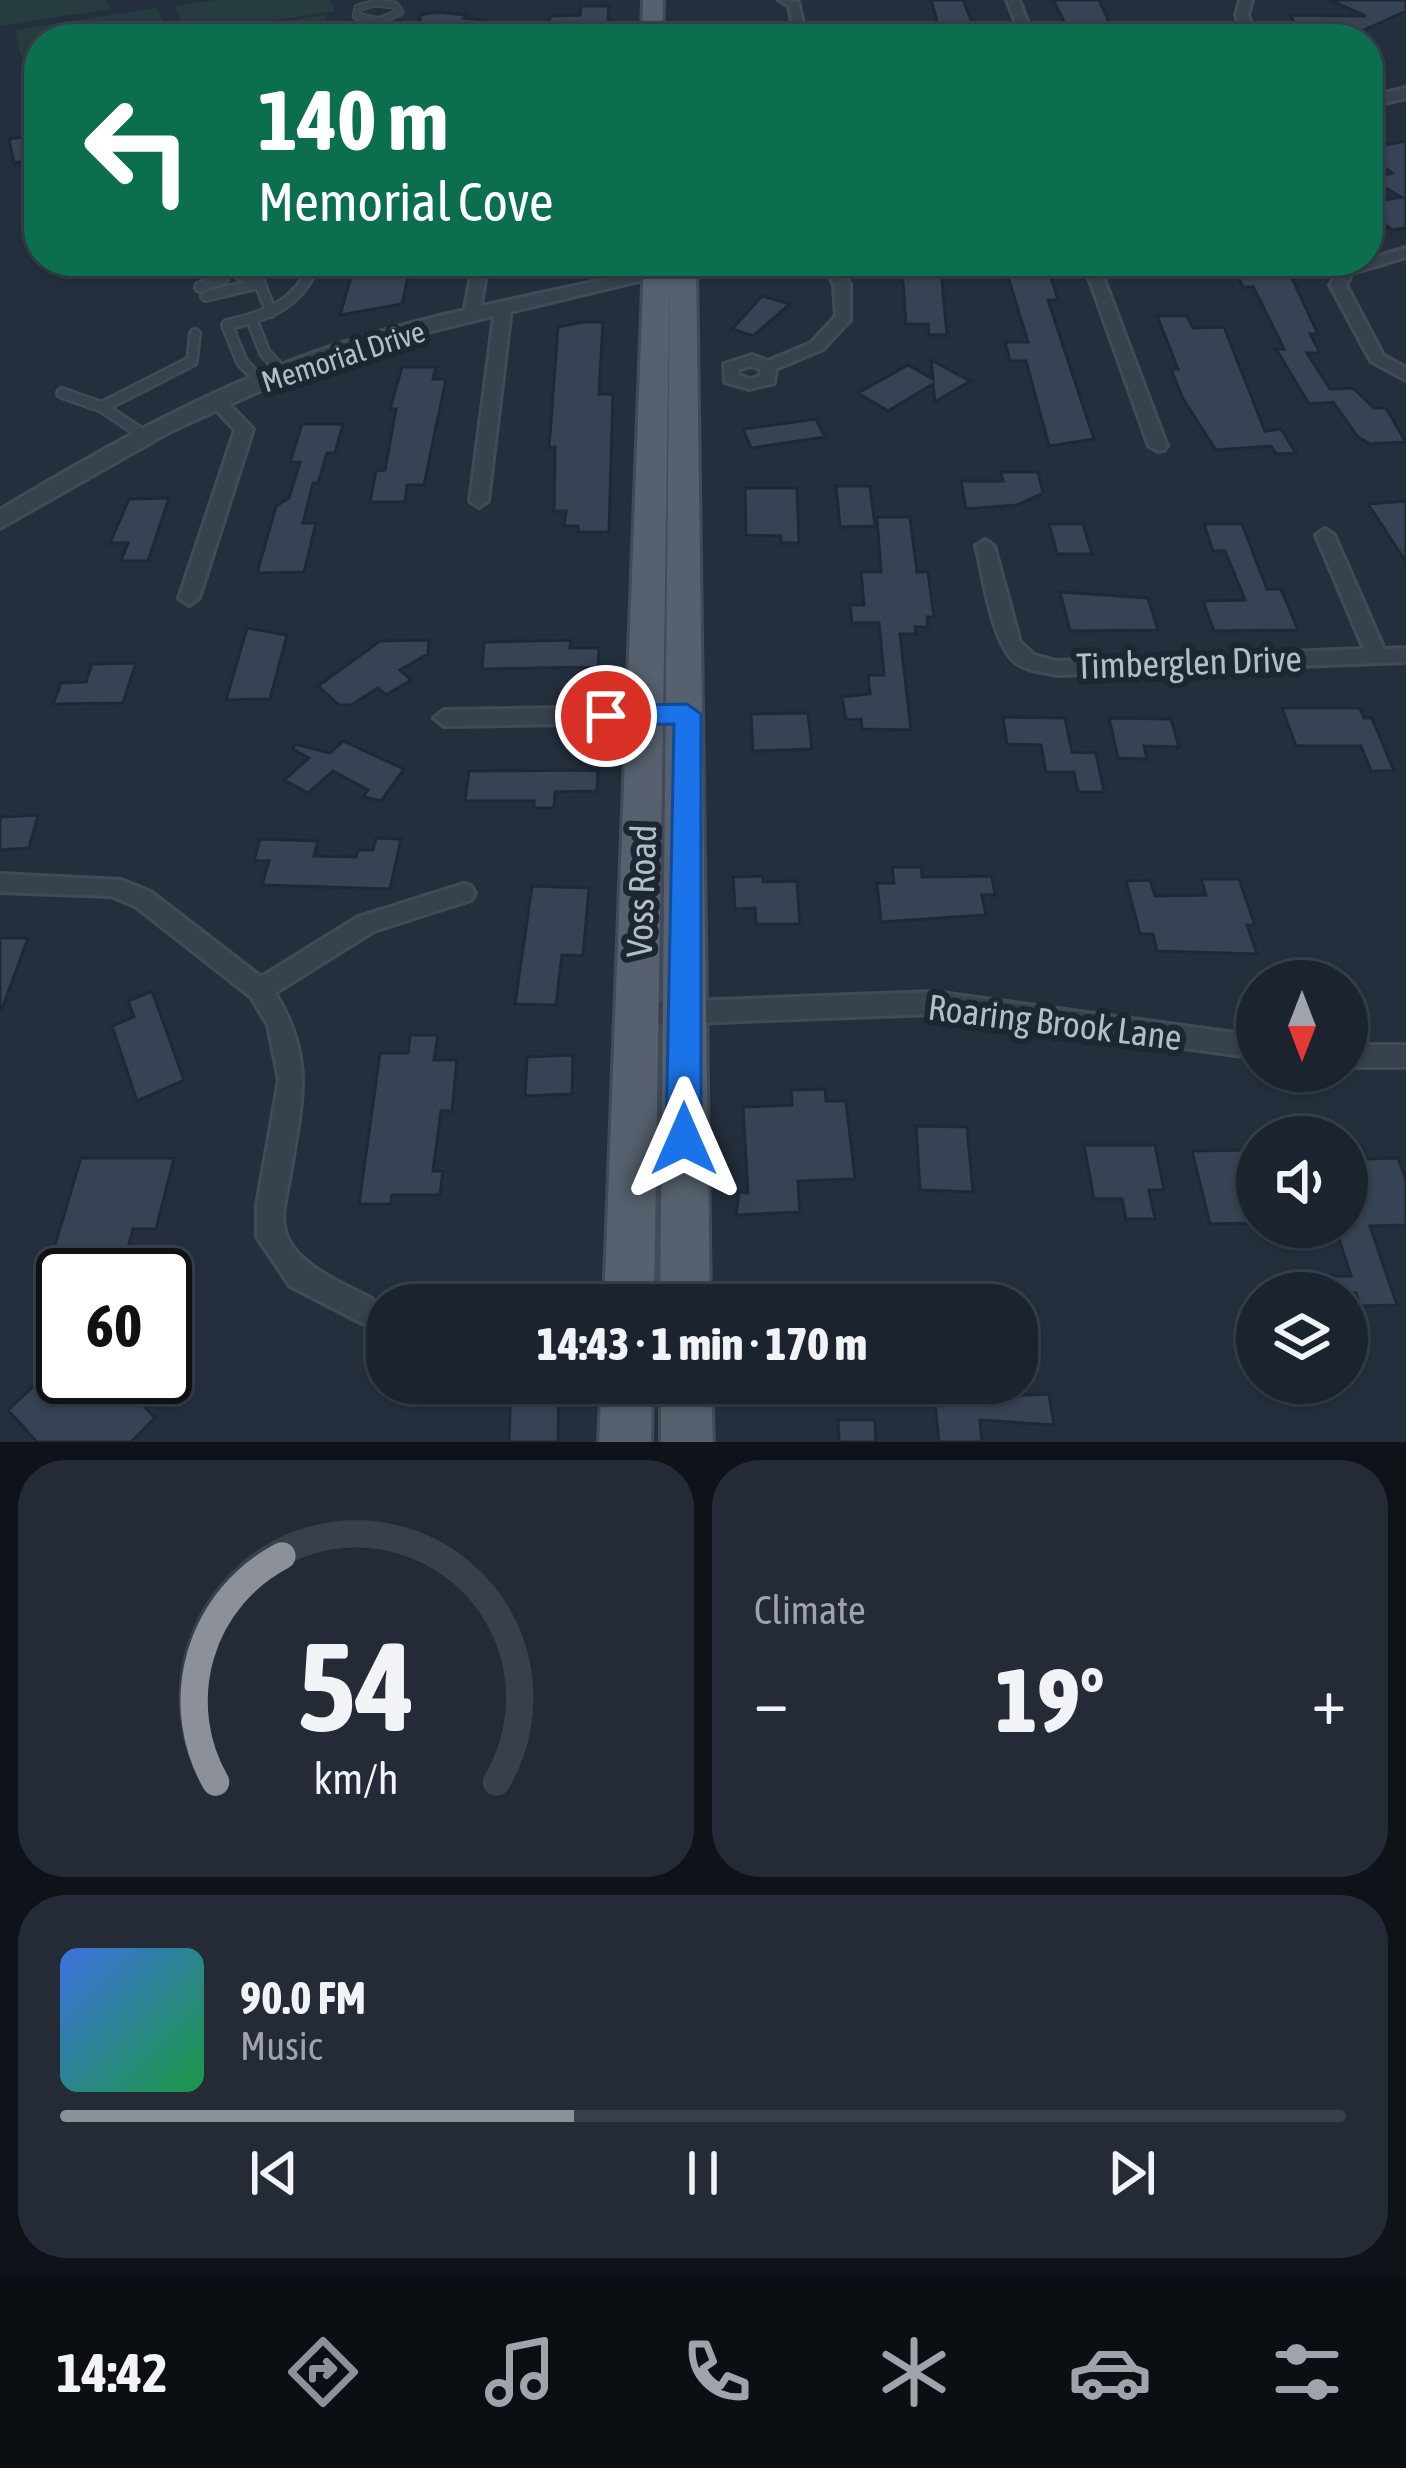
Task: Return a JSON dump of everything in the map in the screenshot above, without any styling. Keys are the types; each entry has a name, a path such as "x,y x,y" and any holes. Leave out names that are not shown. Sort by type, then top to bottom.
{"main road":[{"name":"Voss Road","path":"631,1284 660,1014 670,276"},
{"name":"Voss Road","path":"660,1014 684,1284"},
{"path":"625,1442 626,1404"},
{"path":"686,1404 687,1442"}],"street":[{"path":"785,0 794,4 798,24"},
{"path":"471,317 478,276"},
{"name":"Memorial Drive","path":"0,520 144,435 283,372 339,351 631,276"},
{"path":"769,367 817,346 844,317 842,284 837,276"},
{"path":"1096,276 1158,446"},
{"path":"1343,276 1338,285 1377,358 1406,375"},
{"path":"479,500 503,309"},
{"path":"188,598 237,442 220,425 215,400"},
{"path":"1325,535 1376,654"},
{"name":"Timberglen Drive","path":"985,546 1010,645 1027,661 1056,668 1406,655"},
{"path":"444,718 667,715"},
{"path":"0,883 113,887 143,899 260,990 280,1023 292,1080 271,1205 271,1237 300,1276 362,1310"},
{"path":"260,990 366,924 464,893"},
{"name":"Roaring Brook Lane","path":"660,1014 934,1003 1236,1044"},
{"path":"1368,1056 1406,1056"}],"lane":[{"path":"382,2 400,5 392,18 371,21 356,11 382,2"},
{"path":"241,276 260,283 272,312"},
{"path":"260,381 242,362 227,326 272,312 307,290 311,276"},
{"path":"224,279 203,292 260,283"},
{"path":"252,320 265,353 283,372"},
{"path":"102,407 192,361 197,354 195,334"},
{"path":"62,393 102,407 144,435"}],"green space":[{"path":"0,0 106,0 110,9 0,26"},
{"path":"218,0 329,0 335,11 251,24 182,24 175,6"},
{"path":"157,8 164,24 54,24"},
{"path":"324,15 329,24 268,24"},
{"path":"24,29 24,56 21,57 15,30"}],"building":[{"path":"931,0 963,0 973,24 938,24"},
{"path":"1053,0 1099,0 1110,24 1065,24"},
{"path":"1329,0 1406,0 1406,11 1377,24 1295,24 1290,15 1366,16"},
{"path":"581,6 609,6 608,24 549,24 550,16 580,15"},
{"path":"437,12 484,20 481,24 420,24 420,15"},
{"path":"24,136 24,161 14,163 9,139"},
{"path":"1406,141 1406,228 1392,230 1383,223 1383,200 1401,197 1383,187 1383,175 1392,173 1383,167 1383,145"},
{"path":"900,276 942,276 947,335 929,335 928,324 906,324"},
{"path":"1238,276 1291,276 1318,334 1310,334 1320,353 1307,353 1330,389 1353,388 1374,408 1386,408 1406,442 1370,444 1358,437 1333,402 1309,404 1276,349 1284,349 1257,294 1253,287 1243,287"},
{"path":"351,277 408,277 402,304 340,315"},
{"path":"1008,277 1051,277 1058,300 1048,300 1094,439 1049,446 1026,361 1010,361 1005,342 1028,342"},
{"path":"762,296 790,304 753,336 732,329"},
{"path":"1157,316 1187,316 1193,328 1224,327 1265,431 1281,429 1296,453 1276,454 1271,446 1216,450 1183,399 1171,369 1178,369"},
{"path":"603,322 599,394 613,394 609,532 578,532 578,526 564,526 566,511 554,511 555,447 549,448 558,327"},
{"path":"931,360 970,381 935,402 933,384 888,411 858,393 908,365 933,379"},
{"path":"402,367 436,367 433,379 446,379 424,485 407,485 405,502 370,502 376,471 385,470 396,409 390,409"},
{"path":"816,419 825,437 751,448 743,429"},
{"path":"302,424 343,424 335,453 327,453 318,483 313,483 303,523 316,523 304,572 257,573 276,506 289,498 300,462 290,462"},
{"path":"1001,472 1038,472 1043,493 1017,505 966,509 961,481 1003,481"},
{"path":"836,486 870,486 875,526 840,527"},
{"path":"745,488 797,488 799,543 781,543 781,536 746,535"},
{"path":"169,498 148,561 121,561 128,543 110,543 129,499"},
{"path":"1406,501 1406,562 1368,504"},
{"path":"877,517 910,517 917,572 928,572 934,617 927,617 928,627 915,627 916,634 900,634 911,730 862,729 861,719 846,720 842,697 870,694 868,675 884,675 879,623 852,623 850,605 864,605 861,572 881,572"},
{"path":"1049,524 1083,524 1092,554 1057,554"},
{"path":"1204,524 1242,524 1267,589 1281,589 1298,630 1214,631 1203,601 1245,600 1225,551 1213,551"},
{"path":"1060,592 1148,598 1158,630 1070,631"},
{"path":"247,628 287,635 270,699 226,700"},
{"path":"429,640 428,654 400,670 411,680 386,695 378,688 351,705 339,705 318,686 380,641"},
{"path":"571,640 570,648 599,648 598,667 482,669 484,642"},
{"path":"136,663 123,703 53,704 61,683 86,682 92,664"},
{"path":"1282,708 1360,708 1364,718 1372,718 1394,771 1371,771 1361,746 1296,746"},
{"path":"808,713 812,749 753,751 751,714"},
{"path":"1003,717 1065,718 1072,752 1096,753 1104,792 1078,792 1074,772 1046,772 1041,745 1007,744"},
{"path":"1109,718 1171,719 1179,747 1144,746 1147,759 1118,758"},
{"path":"343,741 404,769 381,801 363,797 368,790 333,771 308,793 284,780 309,758 293,749 295,744 330,753"},
{"path":"598,770 597,791 555,792 554,808 534,808 534,801 465,801 469,771"},
{"path":"38,815 29,848 0,850 0,817"},
{"path":"376,838 401,839 390,889 262,885 269,861 254,861 260,839 318,841 314,856 356,857 358,850 373,850"},
{"path":"892,867 921,867 922,877 992,876 995,895 982,895 986,915 881,922 877,883 894,883"},
{"path":"763,876 763,882 797,881 800,924 756,924 755,908 735,909 733,877"},
{"path":"1201,879 1239,879 1255,925 1247,925 1257,954 1157,951 1153,934 1140,934 1126,881 1150,880 1155,896 1206,895"},
{"path":"532,886 589,888 583,956 562,955 556,1005 515,1004"},
{"path":"0,938 28,938 2,1009 0,1008"},
{"path":"152,991 184,1080 137,1101 112,1026 134,1017 128,1001"},
{"path":"410,1035 438,1035 434,1060 457,1060 452,1111 441,1111 433,1171 443,1171 440,1195 392,1195 391,1204 359,1204 380,1053 408,1053"},
{"path":"573,1055 572,1094 525,1096 527,1057"},
{"path":"825,1089 826,1101 846,1101 855,1179 798,1181 800,1212 736,1215 739,1192 748,1193 743,1107 792,1105 791,1090"},
{"path":"916,1126 967,1127 973,1192 920,1190"},
{"path":"1084,1145 1155,1145 1164,1190 1149,1190 1155,1219 1126,1219 1122,1199 1094,1199"},
{"path":"1236,1150 1236,1223 1210,1224 1192,1151"},
{"path":"81,1158 174,1158 156,1229 133,1229 128,1248 54,1248"},
{"path":"1398,1158 1406,1180 1406,1225 1370,1226 1397,1305 1368,1306 1368,1272 1350,1272 1342,1248 1368,1248 1368,1159"},
{"path":"36,1384 36,1404 144,1404 155,1418 131,1442 37,1442 8,1410"},
{"path":"1038,1394 1049,1394 1054,1425 980,1420 982,1442 939,1442 935,1404 1038,1404"},
{"path":"510,1404 559,1404 558,1442 509,1442"},
{"path":"838,1420 875,1420 876,1442 839,1442"}],"route":[{"path":"606,716 687,714 684,1139"}]}
